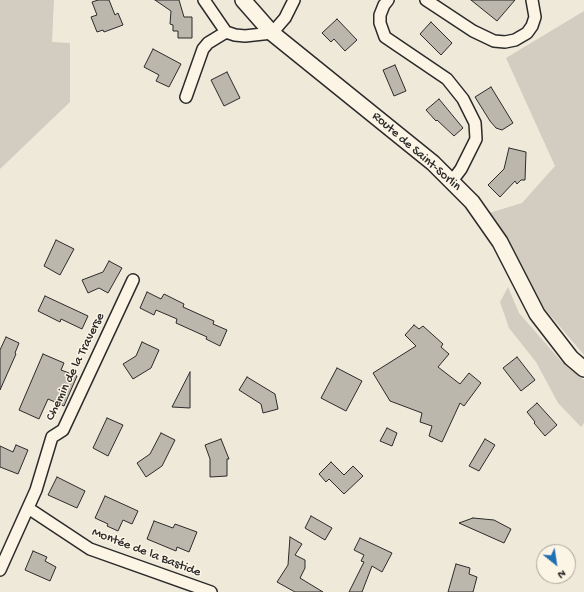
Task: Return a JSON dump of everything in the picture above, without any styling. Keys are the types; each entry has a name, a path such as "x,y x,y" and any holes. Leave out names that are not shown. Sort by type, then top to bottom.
{"street":[{"path":"204,0 226,32 234,35 245,36 272,33 285,18 294,0"},
{"name":"Route de Saint-Sorlin","path":"243,0 272,33 433,163 472,202 500,242 537,314 571,358 584,369"},
{"path":"388,0 380,15 380,23 385,37 447,79 463,99 476,123 476,139 461,169 452,181"},
{"path":"426,0 472,31 494,41 505,42 515,40 527,33 532,26 535,17 532,0"},
{"path":"186,97 203,49 208,43 226,32"},
{"name":"Chemin de la Traverse","path":"28,508 36,490 52,437 63,430 133,280"},
{"path":"0,570 28,508"},
{"name":"Montée de la Bastide","path":"28,508 90,549 211,592"}],"shaded area":[{"path":"0,0 54,0 52,42 70,43 70,102 0,169"},
{"path":"584,11 584,355 533,295 489,213 522,203 555,166 506,58"},
{"path":"508,287 519,313 561,361 584,380 584,423 581,427 558,403 536,362 509,328 500,302"}],"building":[{"path":"98,0 109,0 115,15 118,13 123,25 104,32 103,30 97,32 91,17 97,15 92,2"},
{"path":"155,0 179,0 184,17 192,17 192,38 178,38 178,31 173,31 173,25 170,24 171,11"},
{"path":"471,0 515,0 497,21"},
{"path":"337,19 357,40 345,51 334,39 331,42 322,33"},
{"path":"431,22 452,43 441,55 420,34"},
{"path":"153,49 181,64 169,87 156,81 159,75 144,67"},
{"path":"395,65 406,91 394,96 383,70"},
{"path":"227,72 240,98 224,106 211,80"},
{"path":"491,87 513,123 502,130 496,128 490,121 475,97"},
{"path":"439,99 463,128 454,136 437,120 436,121 426,110"},
{"path":"509,148 526,152 525,180 521,180 517,184 515,181 500,197 488,185 504,169"},
{"path":"56,240 74,249 60,275 44,266"},
{"path":"109,261 122,268 108,293 99,288 88,293 82,280 103,272"},
{"path":"147,292 161,299 164,294 184,304 183,307 214,321 213,324 227,330 220,346 206,339 207,337 176,323 177,319 156,310 154,315 140,308"},
{"path":"45,296 88,316 82,329 61,319 60,322 38,311"},
{"path":"414,325 419,329 423,326 443,344 441,347 449,354 438,367 460,384 469,373 481,383 464,406 460,403 442,442 429,436 432,426 420,422 422,413 390,401 373,373 416,346 405,335"},
{"path":"6,337 19,343 15,353 16,354 0,390 0,350"},
{"path":"142,342 159,350 151,368 133,379 123,364 136,356"},
{"path":"43,354 64,363 61,370 77,376 64,406 48,399 39,419 19,410"},
{"path":"517,357 535,380 521,391 503,368"},
{"path":"337,368 362,381 346,411 321,398"},
{"path":"190,372 190,408 172,407"},
{"path":"247,377 275,394 278,409 263,413 261,404 239,390"},
{"path":"537,403 557,425 545,436 527,412"},
{"path":"107,418 123,425 108,456 93,448"},
{"path":"387,428 397,433 392,446 380,441"},
{"path":"161,433 175,440 162,466 146,477 137,463 150,454"},
{"path":"221,439 229,459 227,459 227,476 210,477 210,459 205,445"},
{"path":"485,439 495,445 479,471 469,466"},
{"path":"16,445 28,450 18,474 0,467 0,446 13,452"},
{"path":"331,462 344,475 353,466 363,476 344,494 329,479 326,482 319,474"},
{"path":"57,477 85,491 77,508 48,495"},
{"path":"105,496 138,511 132,524 123,520 118,531 95,518"},
{"path":"311,516 332,528 325,540 305,528"},
{"path":"473,518 494,520 511,529 504,543 459,523"},
{"path":"154,521 173,528 175,524 197,532 189,552 177,547 176,551 147,539"},
{"path":"290,537 302,544 295,555 305,560 305,568 300,578 323,592 295,592 277,582 288,565"},
{"path":"360,538 392,553 382,572 372,566 362,592 349,592 364,562 361,561 364,555 354,550"},
{"path":"33,551 47,557 45,561 56,567 50,581 25,570"},
{"path":"456,564 470,568 469,574 477,577 473,592 448,592"}]}
